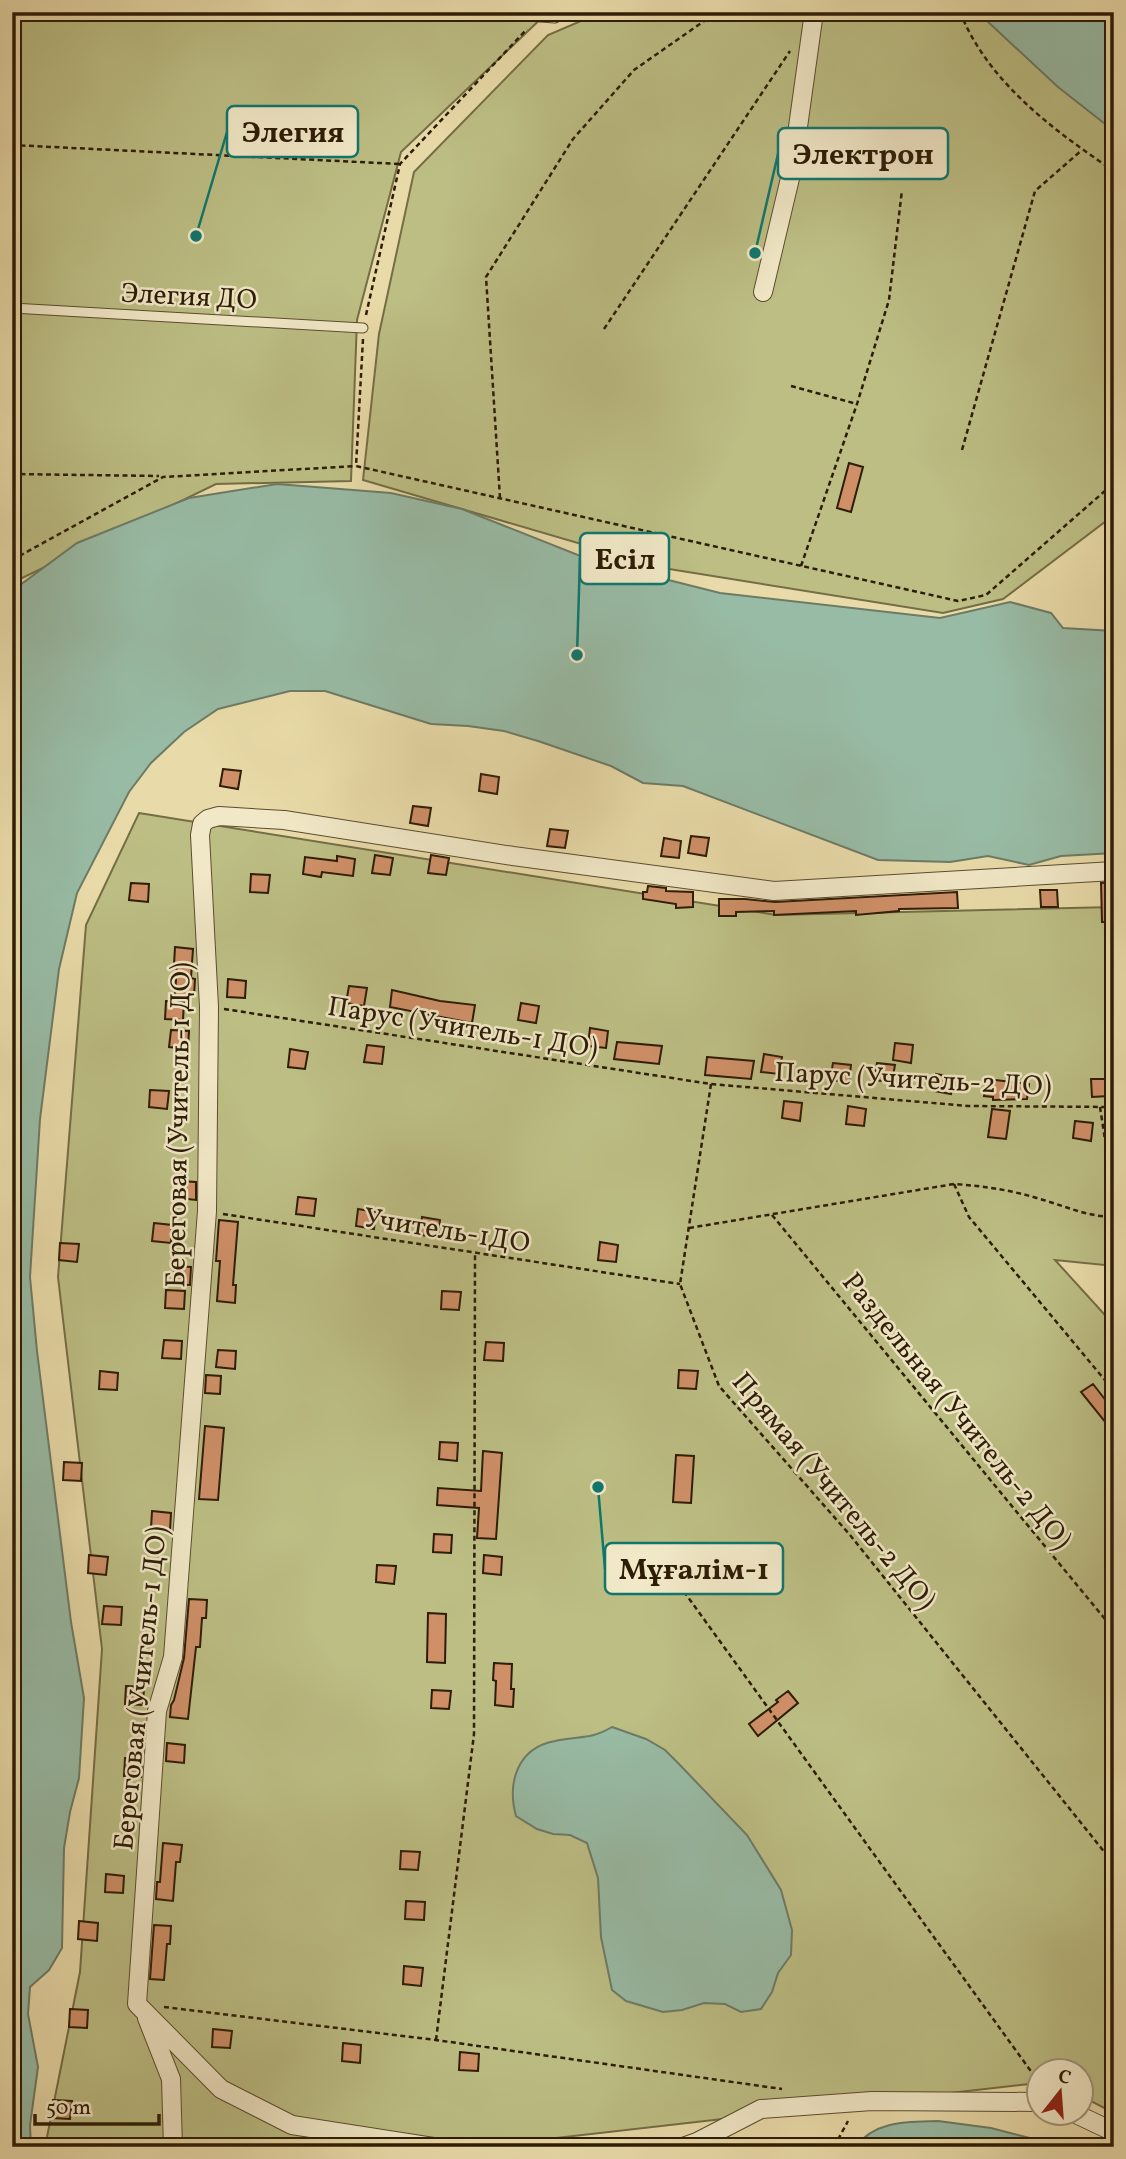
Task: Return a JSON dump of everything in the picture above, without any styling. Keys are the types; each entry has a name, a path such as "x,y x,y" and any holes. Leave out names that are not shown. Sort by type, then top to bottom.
{"street":[{"path":"763,292 792,170 814,12"},
{"name":"Береговая (Учитель-1 ДО)","path":"140,2008 157,1711 173,1657 207,1212 209,1007 200,835 202,824 219,816 284,820 513,856 774,891 1114,871"},
{"path":"140,2008 171,2079 173,2147"},
{"path":"140,2008 221,2089 292,2125 433,2147"},
{"path":"683,2147 761,2109 872,2101 1024,2102"},
{"path":"1094,2122 1114,2133"}],"lane":[{"path":"466,12 555,18 568,12"},
{"name":"Элегия ДО","path":"12,308 363,328"}],"path":[{"path":"500,498 486,277 573,139 634,70 717,12"},
{"path":"960,12 969,35 1010,90 1082,150 1114,171"},
{"path":"356,466 363,328 400,164 539,17"},
{"path":"604,328 790,51"},
{"path":"12,145 400,164"},
{"path":"962,450 1035,191 1082,150"},
{"path":"801,566 857,404 889,300 902,191"},
{"path":"791,386 857,404"},
{"path":"12,474 163,477 356,466 958,601 986,596 1114,483"},
{"path":"12,560 163,477"},
{"name":"Парус (Учитель-1 ДО)","path":"209,1007 711,1084"},
{"name":"Парус (Учитель-2 ДО)","path":"711,1084 968,1106 1114,1107"},
{"name":"Прямая (Учитель-2 ДО)","path":"711,1084 680,1284 719,1387 850,1535 1114,1864"},
{"path":"1100,1107 1114,1198"},
{"path":"689,1228 954,1184 992,1186 1097,1217 1114,1217"},
{"path":"954,1184 969,1217 1114,1391"},
{"name":"Учитель-1ДО","path":"207,1212 680,1284"},
{"name":"Раздельная (Учитель-2 ДО)","path":"772,1215 1114,1630"},
{"path":"436,2040 474,1734 475,1253"},
{"path":"664,1564 1024,2062"},
{"path":"164,2007 436,2040 790,2090"},
{"path":"834,2147 846,2123 872,2101"}],"green space":[{"path":"12,12 548,12 401,152 357,320 351,481 216,484 12,583"},
{"path":"602,12 1114,12 1114,515 1003,599 943,613 663,568 363,480 379,334 414,172 548,35"},
{"path":"139,813 776,915 1114,907 1114,1266 1055,1260 1114,1325 1114,2113 1094,2103 1094,2058 1024,2058 1024,2085 478,2147 45,2147 80,1972 102,1649 58,1277 86,925"}],"shaded area":[{"path":"984,12 1109,12 1114,15 1114,131 1058,87 987,21"},
{"path":"277,484 391,493 462,509 593,561 720,593 940,618 1010,602 1051,613 1063,628 1114,631 1114,853 1061,856 1029,865 988,856 950,862 878,860 683,786 643,783 611,766 538,741 504,731 431,724 325,691 290,691 218,709 184,732 151,763 129,792 77,893 59,969 40,1119 30,1277 71,1622 84,1698 79,1778 64,1848 62,1948 49,1970 30,1987 28,2014 38,2067 30,2125 31,2147 12,2147 12,591 77,543 189,498"},
{"path":"612,1727 646,1739 665,1750 747,1835 781,1890 792,1930 791,1955 778,1973 772,1992 761,2009 741,2012 725,2004 704,2003 682,2010 663,2012 626,2001 612,1990 601,1937 598,1878 587,1843 570,1835 537,1829 516,1816 514,1780 524,1759 532,1751 555,1741 590,1736"},
{"path":"938,2121 991,2128 1065,2147 855,2147 863,2138 882,2127"}],"building":[{"path":"849,463 863,467 851,512 837,508"},
{"path":"223,769 241,771 238,789 220,786"},
{"path":"481,774 499,777 497,794 479,791"},
{"path":"413,806 431,808 428,826 410,823"},
{"path":"550,829 568,831 565,848 547,846"},
{"path":"691,836 709,838 706,856 688,853"},
{"path":"664,838 681,841 679,858 661,856"},
{"path":"375,855 393,858 390,875 372,873"},
{"path":"431,855 449,858 446,875 428,873"},
{"path":"337,856 355,859 353,876 322,872 321,877 303,874 305,857 337,861"},
{"path":"251,874 270,875 268,893 250,892"},
{"path":"1114,882 1114,922 1102,922 1101,883"},
{"path":"131,883 149,884 148,902 129,900"},
{"path":"648,886 666,888 666,891 693,892 693,907 676,908 676,904 643,899 643,892 647,892"},
{"path":"1040,890 1057,890 1058,907 1041,907"},
{"path":"957,892 958,908 899,909 856,915 856,911 774,915 774,911 736,912 736,916 719,916 719,899 775,902"},
{"path":"175,947 193,949 191,978 195,979 194,996 175,995"},
{"path":"228,979 246,981 245,998 227,997"},
{"path":"349,986 367,988 364,1006 346,1003"},
{"path":"392,990 440,1001 475,1005 472,1023 390,1007"},
{"path":"166,1001 184,1002 183,1020 165,1019"},
{"path":"521,1003 539,1006 536,1023 518,1020"},
{"path":"590,1028 608,1031 606,1048 588,1046"},
{"path":"171,1030 189,1031 188,1049 169,1047"},
{"path":"617,1042 662,1046 659,1064 614,1059"},
{"path":"895,1043 913,1045 911,1063 893,1060"},
{"path":"367,1045 384,1047 382,1064 364,1062"},
{"path":"290,1049 308,1052 305,1069 288,1067"},
{"path":"764,1054 782,1057 779,1074 761,1072"},
{"path":"707,1057 754,1061 751,1079 705,1075"},
{"path":"833,1063 851,1065 849,1082 830,1080"},
{"path":"877,1063 895,1065 892,1082 874,1080"},
{"path":"936,1074 954,1077 951,1094 934,1091"},
{"path":"987,1079 1029,1084 1027,1099 993,1100 993,1097 984,1096"},
{"path":"1091,1079 1108,1079 1109,1096 1092,1097"},
{"path":"150,1090 169,1091 167,1109 149,1107"},
{"path":"784,1101 802,1103 800,1121 782,1118"},
{"path":"848,1106 866,1109 864,1126 846,1124"},
{"path":"992,1109 1010,1111 1006,1139 988,1137"},
{"path":"1075,1121 1093,1123 1091,1141 1073,1138"},
{"path":"179,1181 196,1182 196,1200 178,1198"},
{"path":"298,1197 316,1199 314,1216 296,1214"},
{"path":"358,1209 376,1212 374,1229 356,1226"},
{"path":"422,1217 440,1220 438,1237 420,1235"},
{"path":"219,1220 238,1222 233,1285 236,1285 235,1303 217,1301"},
{"path":"154,1223 172,1225 171,1243 152,1241"},
{"path":"600,1242 618,1245 616,1262 598,1260"},
{"path":"60,1243 79,1244 77,1262 59,1260"},
{"path":"175,1266 191,1267 190,1285 173,1284"},
{"path":"166,1290 185,1291 184,1309 165,1308"},
{"path":"442,1291 461,1292 459,1310 441,1309"},
{"path":"164,1340 182,1341 181,1359 162,1358"},
{"path":"486,1342 504,1343 503,1361 484,1360"},
{"path":"218,1350 236,1351 235,1369 216,1367"},
{"path":"679,1370 698,1371 696,1389 678,1388"},
{"path":"100,1371 118,1373 117,1390 99,1389"},
{"path":"206,1375 221,1376 220,1394 205,1393"},
{"path":"1093,1384 1114,1411 1114,1433 1081,1392"},
{"path":"205,1426 224,1428 218,1500 199,1499"},
{"path":"440,1442 458,1443 457,1461 439,1459"},
{"path":"483,1451 502,1453 496,1539 477,1538 479,1508 437,1505 438,1488 481,1491"},
{"path":"676,1455 694,1456 691,1503 673,1502"},
{"path":"64,1462 82,1463 81,1481 63,1480"},
{"path":"152,1511 171,1513 170,1531 151,1529"},
{"path":"434,1534 452,1535 451,1553 433,1552"},
{"path":"89,1555 108,1557 106,1575 88,1573"},
{"path":"484,1555 502,1557 501,1575 483,1573"},
{"path":"377,1565 396,1566 394,1584 376,1582"},
{"path":"189,1599 207,1600 206,1618 202,1618 200,1647 196,1647 188,1719 170,1717 184,1658"},
{"path":"104,1606 122,1607 121,1625 102,1624"},
{"path":"428,1613 446,1614 445,1663 427,1662"},
{"path":"494,1663 512,1664 513,1707 495,1705"},
{"path":"126,1686 144,1687 143,1705 125,1704"},
{"path":"432,1690 451,1691 449,1709 431,1708"},
{"path":"788,1691 798,1703 758,1736 749,1724"},
{"path":"167,1743 185,1745 184,1763 166,1761"},
{"path":"125,1758 142,1760 141,1777 124,1776"},
{"path":"163,1843 182,1845 180,1862 176,1862 173,1901 156,1899"},
{"path":"401,1851 420,1852 418,1870 400,1869"},
{"path":"106,1874 124,1876 123,1893 105,1892"},
{"path":"406,1901 425,1902 424,1920 405,1919"},
{"path":"79,1921 98,1923 97,1941 78,1939"},
{"path":"154,1925 171,1926 164,1980 150,1979"},
{"path":"404,1966 423,1968 421,1986 403,1984"},
{"path":"70,2009 88,2010 87,2028 69,2027"},
{"path":"213,2029 232,2031 230,2048 212,2047"},
{"path":"343,2043 361,2045 360,2063 342,2061"},
{"path":"460,2052 479,2054 478,2071 459,2070"},
{"path":"53,2100 72,2101 70,2119 52,2118"}],"place":[{"name":"Элегия","path":"196,236"},
{"name":"Электрон","path":"755,253"},
{"name":"Есіл","path":"577,655"},
{"name":"Мұғалім-1","path":"598,1487"}]}
